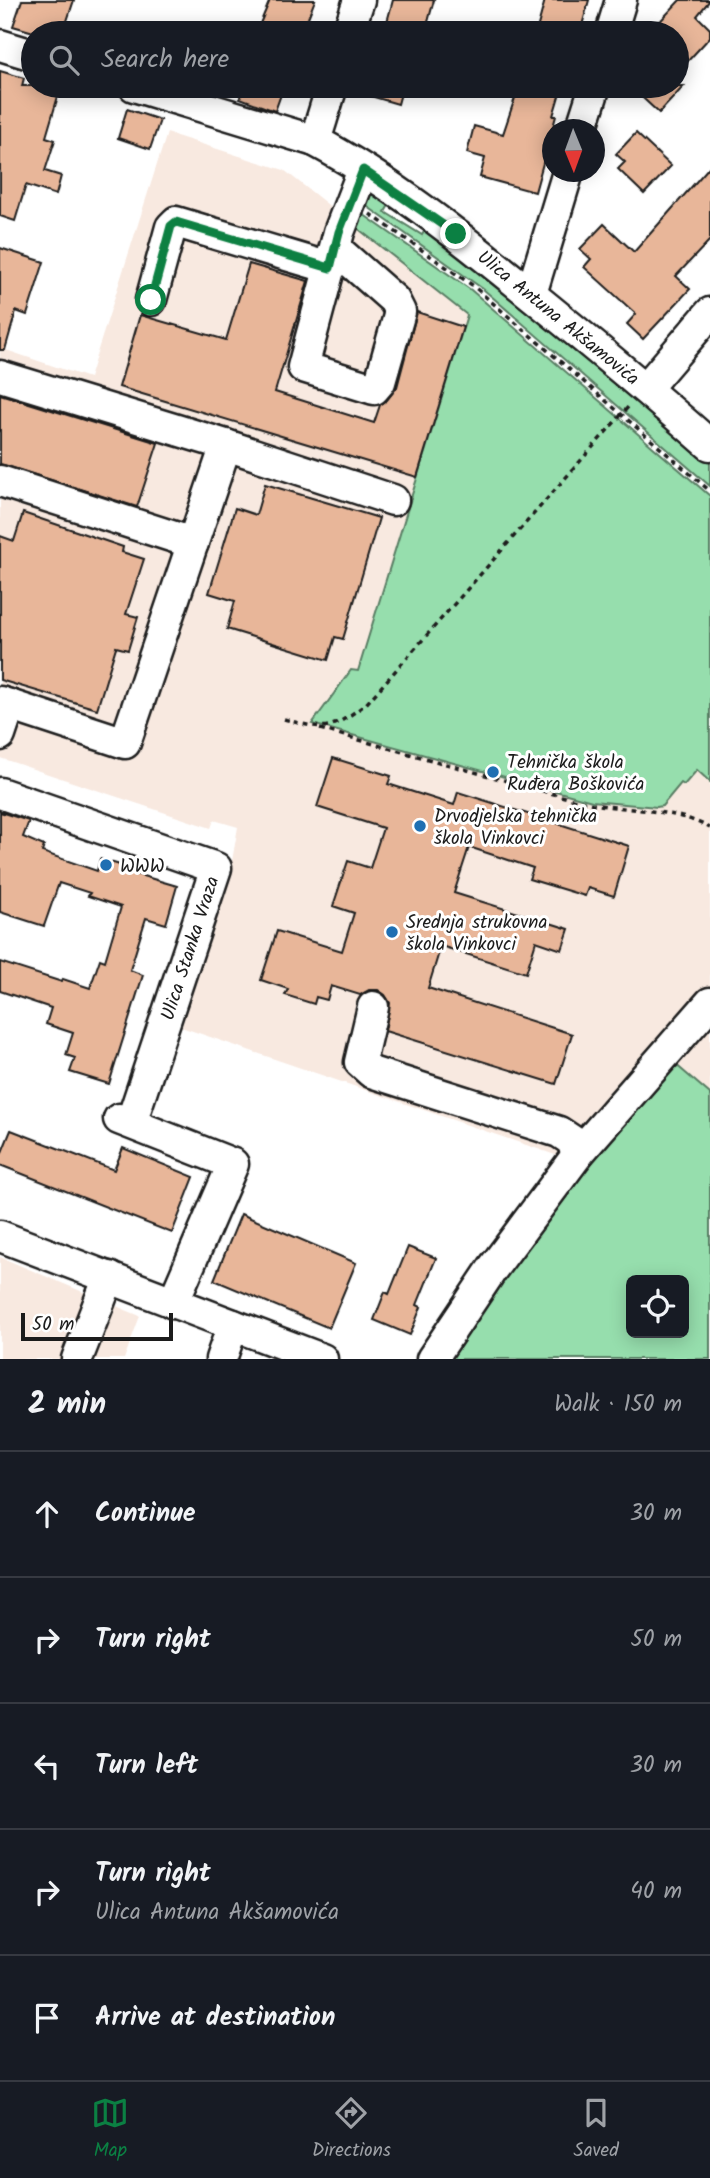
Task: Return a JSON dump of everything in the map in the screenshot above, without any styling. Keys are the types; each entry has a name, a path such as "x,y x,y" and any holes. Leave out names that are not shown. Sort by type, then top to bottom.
{"street":[{"path":"352,21 359,0"},
{"path":"615,21 621,0"},
{"path":"0,45 21,51"},
{"name":"Ulica Antuna Akšamovića","path":"156,98 315,141 342,155 456,234 646,388 710,445"},
{"path":"315,141 328,98"},
{"path":"584,119 591,98"},
{"path":"151,300 171,226 176,222 332,258 363,170"},
{"path":"531,294 565,182"},
{"path":"646,388 710,313"},
{"path":"0,376 226,445 393,500"},
{"path":"0,735 5,704 125,743 226,445"},
{"path":"0,481 193,543"},
{"name":"Ulica Stanka Vraza","path":"0,793 216,869 125,1121 233,1164 173,1303"},
{"path":"432,1359 493,1268 578,1154 710,1003"},
{"path":"373,1007 360,1062 371,1072 559,1132 571,1140 578,1154"},
{"path":"0,1236 322,1359"},
{"path":"77,1359 109,1277"},
{"path":"221,1359 233,1325"}],"path":[{"path":"351,201 472,285 710,491"},
{"path":"318,729 336,725 366,704 646,388"},
{"path":"284,719 598,806 659,811 693,819 710,828"}],"shaded area":[{"path":"167,133 284,170 466,314 474,292 710,496 710,986 567,1159 181,1027 227,889 238,827 214,820 211,828 0,758 0,348 89,378"},
{"path":"710,1018 710,1094 674,1063"},
{"path":"0,1257 140,1316 124,1359 0,1359"}],"green space":[{"path":"375,189 392,200 385,212 422,235 425,230 448,243 710,459 710,486 483,289 361,202"},
{"path":"357,210 471,290 710,496 710,782 697,770 684,785 681,783 662,806 657,807 592,801 312,724 351,670 358,671 467,315 351,223"},
{"path":"674,1063 710,1094 710,1359 447,1359 555,1207"}],"building":[{"path":"22,0 74,0 67,21 21,21 21,28 13,26"},
{"path":"270,0 315,0 307,21 261,21"},
{"path":"393,0 434,0 428,21 387,21"},
{"path":"545,0 589,0 583,21 539,21"},
{"path":"680,0 710,0 697,16 710,29 710,37 689,60 689,21 660,21"},
{"path":"0,71 21,77 21,98 57,98 46,137 55,140 45,171 61,176 56,195 26,185 15,221 0,216"},
{"path":"240,98 280,98 275,111"},
{"path":"377,98 400,98 398,104"},
{"path":"515,98 558,98 553,116 556,116 555,119 542,119 542,167 535,192 480,177 485,158 467,153 474,126 503,134"},
{"path":"643,98 673,98 659,113"},
{"path":"127,109 160,120 150,149 118,138"},
{"path":"636,133 671,166 644,194 618,169 625,162 616,154"},
{"path":"710,166 710,240 676,276 690,289 643,339 627,324 636,314 584,267 591,259 580,249 604,224 634,252"},
{"path":"0,248 44,262 27,315 16,311 5,350 0,350"},
{"path":"249,264 308,281 275,392 374,423 380,405 397,387 417,312 463,327 417,477 119,387 140,315 226,340"},
{"path":"0,394 158,443 137,507 0,464"},
{"path":"265,484 379,518 343,639 335,637 328,660 227,629 235,601 209,593 235,508 256,515"},
{"path":"23,513 123,547 122,552 144,559 126,614 138,617 128,650 116,647 97,709 0,680 0,536 14,541"},
{"path":"333,758 391,776 388,784 454,805 458,792 629,846 614,896 588,888 585,896 529,879 533,868 469,847 454,893 569,929 562,950 536,941 526,973 441,946 428,988 572,1034 556,1084 385,1031 390,1003 378,990 369,990 360,995 331,986 327,1000 316,997 314,1004 285,995 288,989 261,980 277,931 342,951 354,913 333,906 348,861 370,868 383,828 317,807"},
{"path":"0,812 29,821 23,837 44,846 42,852 97,871 100,859 130,868 129,872 177,886 166,924 146,918 130,970 143,975 109,1084 70,1072 75,1058 66,1055 73,1033 46,1024 51,1008 0,991 0,962 90,988 100,959 105,961 121,907 59,883 44,926 0,912"},
{"path":"11,1130 114,1170 123,1148 194,1177 172,1233 0,1165 0,1157"},
{"path":"241,1214 356,1263 329,1328 214,1280"},
{"path":"408,1247 436,1258 417,1305 421,1307 410,1335 374,1320 385,1292 389,1294"}],"place":[{"name":"Tehnička škola Ruđera Boškovića","path":"493,772"},
{"name":"Drvodjelska tehnička škola Vinkovci","path":"420,826"},
{"name":"WWW","path":"106,865"},
{"name":"Srednja strukovna škola Vinkovci","path":"392,932"}],"route":[{"path":"151,300 171,226 176,222 330,268 339,232 363,170 456,234"}]}
